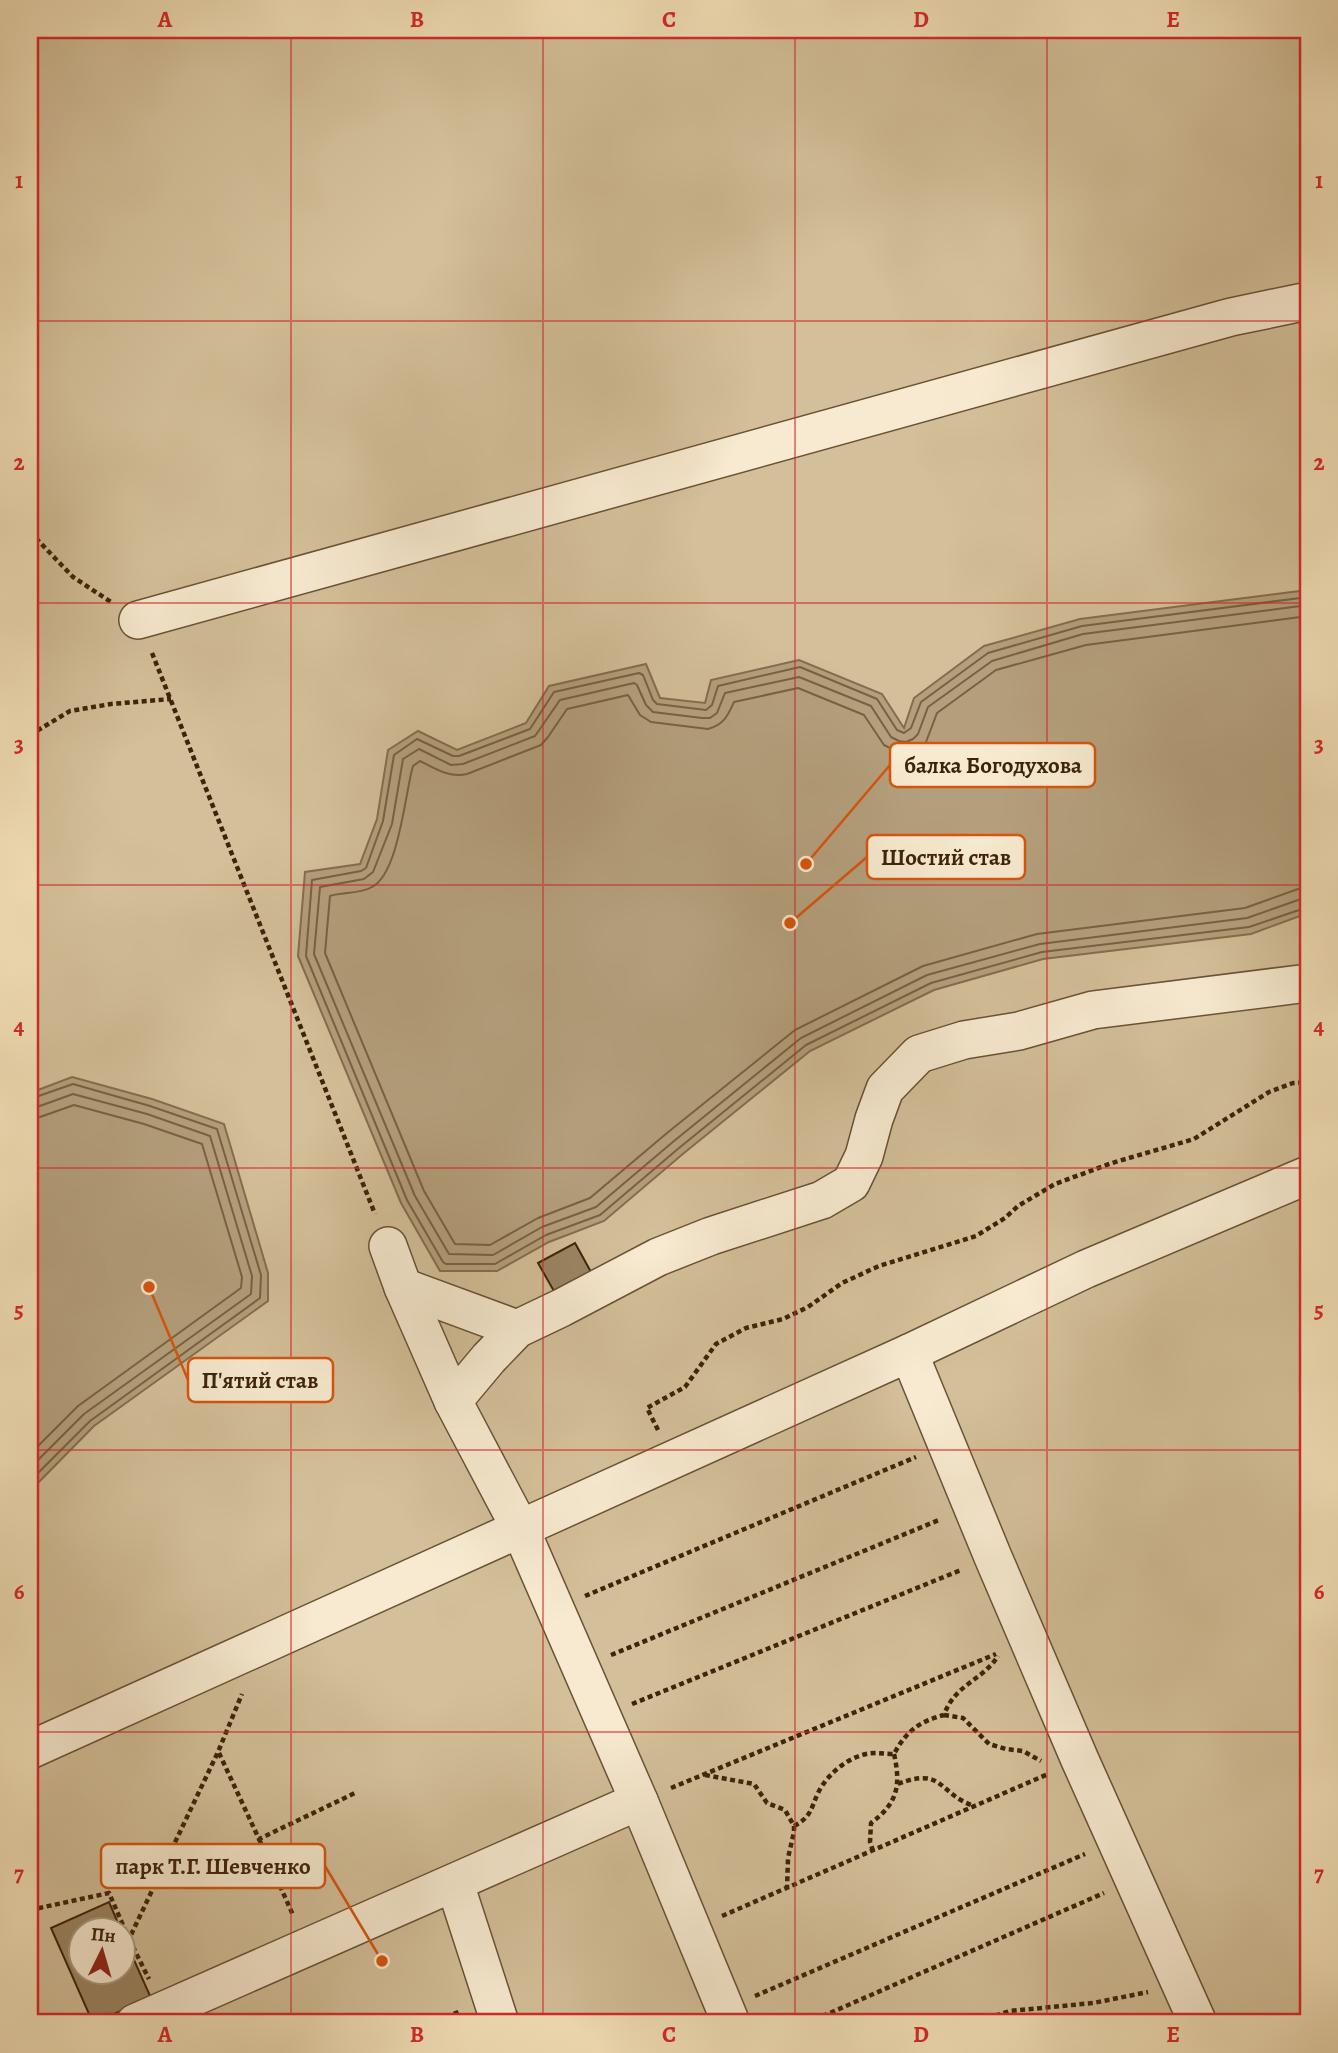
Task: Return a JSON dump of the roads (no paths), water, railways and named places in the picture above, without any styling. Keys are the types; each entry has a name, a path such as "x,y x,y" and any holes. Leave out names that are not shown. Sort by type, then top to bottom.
{"street":[{"path":"138,620 1231,317 1308,301"},
{"path":"453,1401 517,1329 658,1257 711,1236 822,1200 851,1183 864,1156 885,1089 919,1054 964,1040 1019,1031 1093,1010 1306,990"},
{"path":"30,1750 909,1353 1086,1269 1308,1175"},
{"path":"387,1245 453,1401 520,1528 729,2016"},
{"path":"403,1287 517,1329"},
{"path":"909,1353 993,1557 1068,1766 1117,1840 1198,2023"},
{"path":"149,2017 639,1801"},
{"path":"454,1884 500,2023"}],"water":[{"path":"1308,590 1308,913 1251,934 1043,959 934,990 810,1051 604,1221 549,1242 497,1271 440,1271 401,1203 298,956 305,872 360,864 377,819 388,750 418,731 457,750 526,723 549,686 646,664 660,698 705,703 711,680 799,660 882,694 904,728 914,698 984,646 1080,619"},
{"path":"72,1077 152,1099 224,1124 268,1273 268,1301 94,1426 30,1491 30,1093"}],"place":[{"name":"балка Богодухова","path":"806,864"},
{"name":"Шостий став","path":"790,923"},
{"name":"П'ятий став","path":"149,1287"},
{"name":"парк Т.Г. Шевченко","path":"382,1961"}]}
